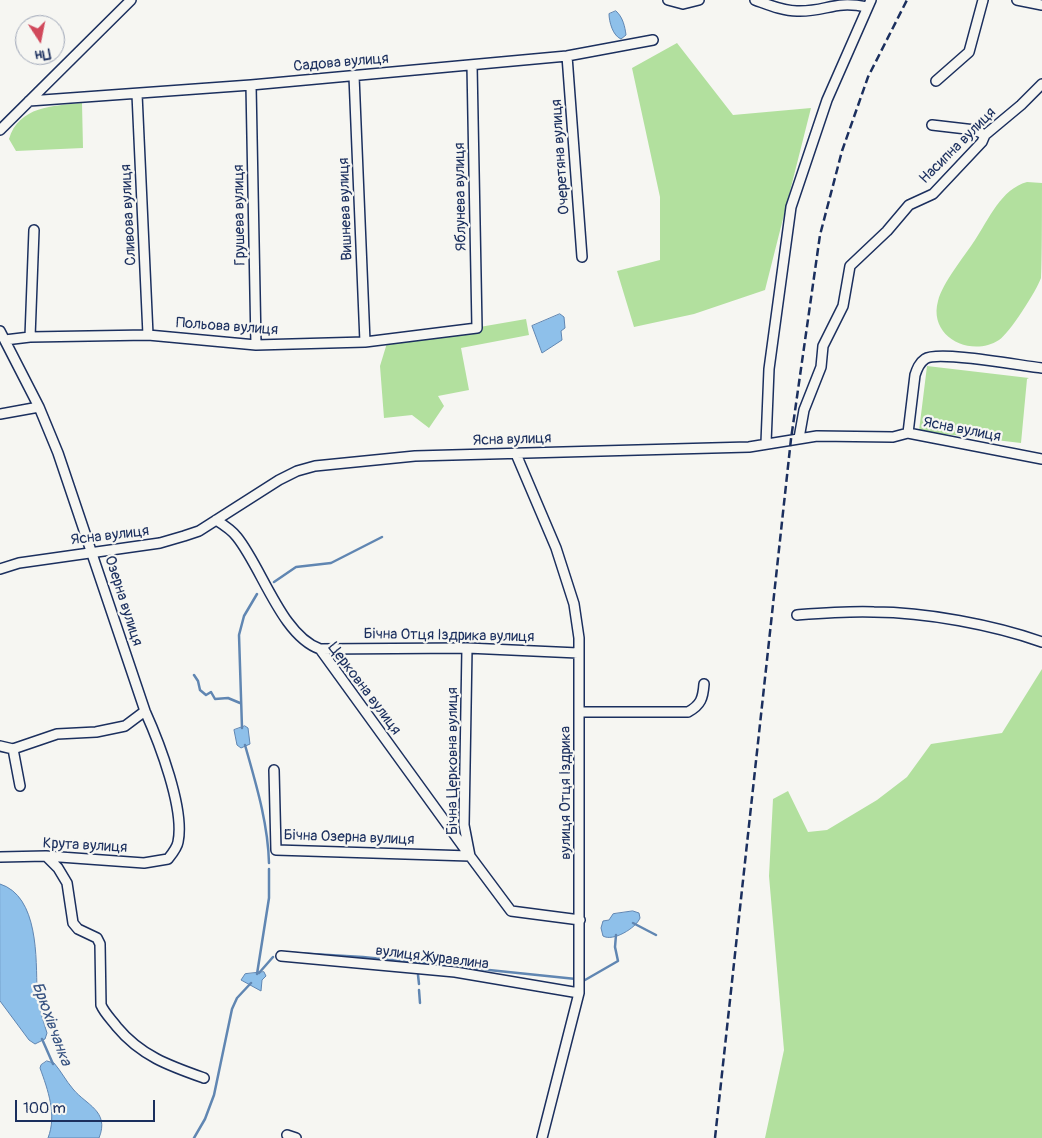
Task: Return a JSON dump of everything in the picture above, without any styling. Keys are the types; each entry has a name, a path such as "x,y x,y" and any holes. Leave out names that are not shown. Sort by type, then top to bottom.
{"street":[{"path":"0,130 131,0"},
{"path":"668,0 683,4 699,0"},
{"path":"755,0 781,9 798,11 849,1 869,3 827,100 791,207 769,369 766,443"},
{"path":"936,81 969,52 983,0"},
{"path":"1017,0 1042,5"},
{"name":"Садова вулиця","path":"29,101 251,85 566,56 653,40"},
{"name":"Очеретяна вулиця","path":"566,56 582,256"},
{"name":"Яблунева вулиця","path":"472,65 477,328"},
{"name":"Вишнева вулиця","path":"354,76 365,342"},
{"name":"Насипна вулиця","path":"799,438 804,410 821,367 824,346 843,306 850,266 887,231 910,205 934,194 982,142 985,135 1021,105 1042,84"},
{"name":"Грушева вулиця","path":"251,85 256,345"},
{"name":"Сливова вулиця","path":"137,94 148,335"},
{"path":"932,125 975,130 985,135"},
{"path":"30,337 34,230"},
{"name":"Польова вулиця","path":"5,340 30,337 148,335 256,345 365,342 477,328"},
{"name":"Озерна вулиця","path":"0,331 39,407 92,551 145,711 158,740 174,797 179,824 178,843 168,859"},
{"path":"908,433 915,376 918,367 925,359 944,355 1042,368"},
{"path":"0,414 39,407"},
{"name":"Ясна вулиця","path":"0,569 19,563 92,551 160,543 198,531 279,480 297,471 316,466 415,456 742,447 799,438 893,437 908,433 1042,459"},
{"name":"вулиця Отця Іздрика","path":"516,454 556,548 574,604 579,638 579,993 542,1138"},
{"name":"Церковна вулиця","path":"216,520 237,537 261,574 274,602 308,645 320,650 470,856"},
{"path":"798,615 874,612 903,613 980,626 1042,642"},
{"name":"Бічна Отця Іздрика вулиця","path":"320,650 467,648 578,653"},
{"name":"Бічна Церковна вулиця","path":"467,648 464,825 470,856 511,911 580,920"},
{"path":"579,712 688,712 698,706 703,697 704,684"},
{"path":"0,746 13,749 57,734 96,732 125,726 145,711"},
{"path":"13,749 20,786"},
{"name":"Бічна Озерна вулиця","path":"274,770 276,850 470,856"},
{"name":"Крута вулиця","path":"0,856 46,856 144,863 168,859"},
{"path":"46,856 58,868 67,883 73,922 78,929 97,938 100,944 102,1005 105,1012 135,1046 146,1054 204,1078"},
{"name":"вулиця Журавлина","path":"281,956 455,972 579,993"},
{"path":"286,1135 296,1138"}],"green space":[{"path":"677,43 733,115 811,108 765,290 694,314 634,327 617,271 660,260 660,197 632,68"},
{"path":"82,103 83,148 16,151 9,139 14,128 29,114 49,107"},
{"path":"1027,182 1042,183 1041,278 1016,321 999,340 988,345 976,347 954,341 939,325 937,314 938,301 941,294 949,278 996,206 1010,191"},
{"path":"526,319 529,335 461,348 469,390 438,396 444,406 429,428 412,415 384,418 380,366 387,343"},
{"path":"927,366 1029,378 1027,379 1021,443 919,431"},
{"path":"1042,669 1042,1138 765,1138 784,1050 769,876 773,799 788,791 808,832 827,830 877,800 907,777 931,744 1002,733"}],"water":[{"path":"616,11 622,19 625,29 626,35 621,39 614,32 610,21 609,14"},
{"path":"560,314 564,317 565,328 561,331 562,340 542,353 532,326"},
{"path":"245,726 248,728 250,744 241,748 237,745 234,730"},
{"path":"0,884 13,891 22,901 29,915 33,930 38,996 47,1033 45,1039 35,1044 29,1040 0,1001"},
{"path":"633,911 639,913 640,918 634,926 618,936 603,936 601,928 603,921 609,920 613,914"},
{"path":"264,972 266,976 262,980 261,991 241,980 245,974"},
{"path":"47,1061 54,1063 78,1095 95,1109 101,1121 102,1129 99,1138 48,1138 51,1129 52,1112 40,1068"}],"waterway":[{"path":"274,582 296,567 331,563 382,537"},
{"path":"242,728 239,635 244,616 257,594"},
{"path":"194,675 200,690 206,695 211,692 215,699 228,698 240,703"},
{"path":"245,745 264,818 269,863"},
{"path":"257,974 269,898 269,869"},
{"path":"633,923 656,935"},
{"path":"585,980 618,961 615,947 616,935"},
{"path":"278,952 363,957 576,979"},
{"path":"259,973 273,957"},
{"path":"418,975 419,984"},
{"path":"194,1138 205,1119 214,1095 232,1009 237,998 251,983"},
{"path":"419,990 420,1003"},
{"name":"Брюхівчанка","path":"42,1039 53,1064"}],"railway":[{"path":"715,1138 791,439 820,235 842,151 868,77 907,0"}]}
